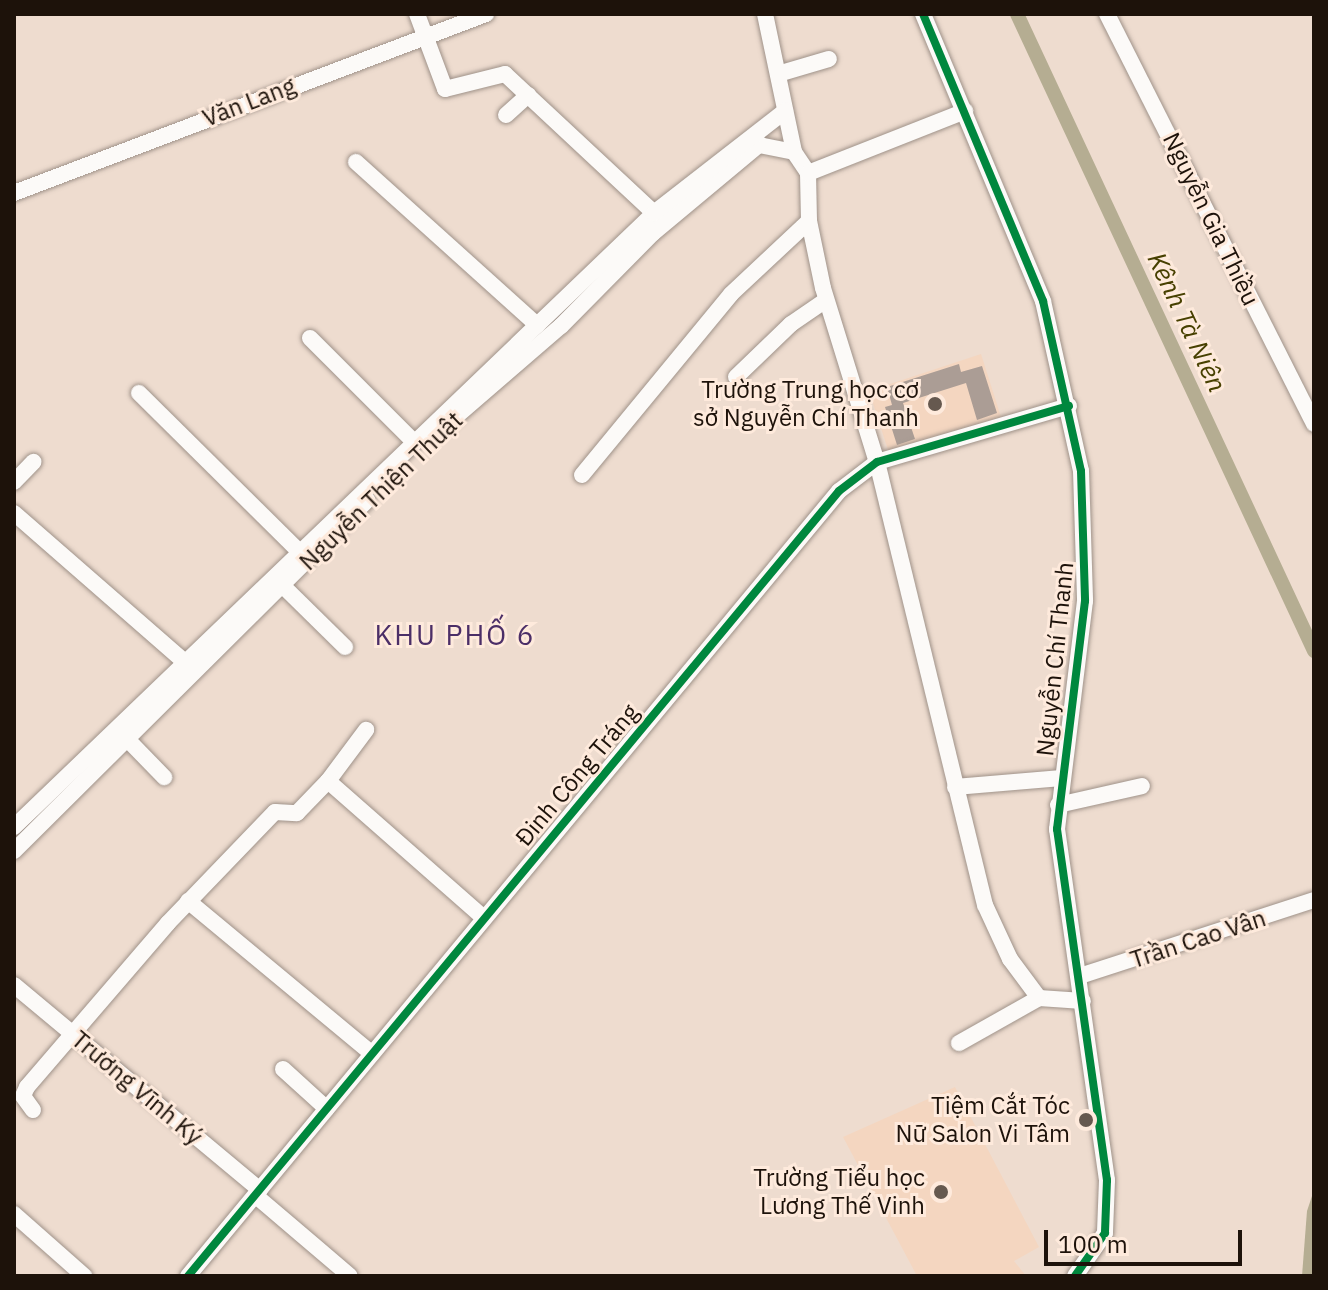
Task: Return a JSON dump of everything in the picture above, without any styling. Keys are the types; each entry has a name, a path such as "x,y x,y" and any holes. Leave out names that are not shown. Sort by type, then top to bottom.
{"street":[{"path":"417,14 445,89 502,73 654,213"},
{"name":"Văn Lang","path":"14,193 486,14"},
{"path":"765,14 794,152 808,173 809,221 826,300 877,462 985,905 1010,959 1039,998"},
{"name":"Nguyễn Chí Thanh","path":"923,14 1043,301 1069,406 1087,539 1085,601 1058,805 1059,846 1080,976 1107,1193 1105,1233 1075,1276"},
{"name":"Nguyễn Gia Thiều","path":"1107,14 1314,424"},
{"path":"778,74 829,59"},
{"path":"506,115 528,95"},
{"name":"Nguyễn Thiện Thuật","path":"14,827 465,402 537,325 654,213 785,111"},
{"path":"808,173 965,111"},
{"path":"740,145 760,144 794,152"},
{"name":"Nguyễn Thiện Thuật","path":"14,851 283,586 303,556 414,442 561,326 653,233 760,144"},
{"path":"356,162 537,325"},
{"path":"582,475 731,294 809,221"},
{"path":"736,377 791,324 826,300"},
{"path":"310,338 414,442"},
{"path":"139,393 303,556"},
{"name":"Đinh Công Tráng","path":"188,1276 839,491 877,462 1069,406"},
{"path":"14,482 33,462"},
{"path":"14,513 188,665"},
{"path":"283,586 345,647"},
{"path":"33,1110 24,1092 188,901 275,812 297,813 328,781 366,730"},
{"path":"128,740 164,777"},
{"path":"955,787 1062,778"},
{"path":"328,781 483,917"},
{"path":"1058,805 1142,786"},
{"name":"Trần Cao Vân","path":"1080,976 1314,900"},
{"path":"188,901 372,1054"},
{"name":"Trương Vĩnh Ký","path":"14,985 258,1193 350,1276"},
{"path":"959,1043 1039,998 1083,1001"},
{"path":"283,1069 327,1109"},
{"path":"14,1214 84,1276"}],"shaded area":[{"name":"Trường Trung học cơ sở Nguyễn Chí Thanh","path":"981,354 1001,417 889,453 869,391"},
{"name":"Trường Tiểu học Lương Thế Vinh","path":"955,1087 1039,1247 1014,1261 1026,1276 917,1276 843,1137"},
{"path":"1314,1190 1314,1276 1302,1276 1307,1211"}],"building":[{"path":"959,364 961,372 982,366 997,413 977,420 966,383 903,403 915,439 897,445 885,407 892,405 887,387"}],"waterway":[{"name":"Kênh Tà Niên","path":"1017,14 1314,651"}],"cycle path":[{"path":"923,14 1043,301 1081,471 1085,601 1057,829 1107,1180 1105,1233 1075,1276"},
{"path":"188,1276 839,491 877,462 1069,406"}],"place":[{"name":"Trường Trung học cơ sở Nguyễn Chí Thanh","path":"935,404"},
{"name":"Tiệm Cắt Tóc Nữ Salon Vi Tâm","path":"1086,1120"},
{"name":"Trường Tiểu học Lương Thế Vinh","path":"941,1192"}],"district":[{"name":"KHU PHỐ 6","path":"455,635"}]}
